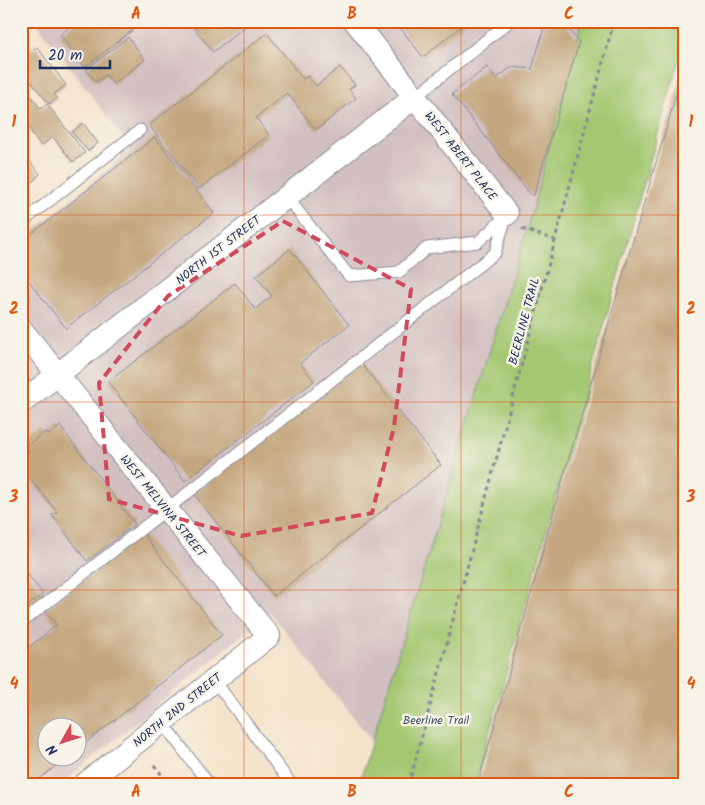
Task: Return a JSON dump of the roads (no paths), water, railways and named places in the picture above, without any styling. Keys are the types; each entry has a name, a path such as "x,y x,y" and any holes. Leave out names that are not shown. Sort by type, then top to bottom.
{"street":[{"name":"WEST ABERT PLACE","path":"355,21 508,214"},
{"name":"NORTH 1ST STREET","path":"21,404 415,97"},
{"name":"WEST MELVINA STREET","path":"21,329 269,636"},
{"name":"NORTH 2ND STREET","path":"88,783 269,636"}],"lane":[{"path":"415,97 510,21"},
{"path":"21,222 140,130"},
{"path":"286,196 349,276 398,272 427,248 478,242 508,214"},
{"path":"21,623 495,253 508,214"},
{"path":"214,680 290,784"},
{"path":"162,722 209,784"}],"park label":[{"name":"Beerline Trail","path":"436,720"}]}
